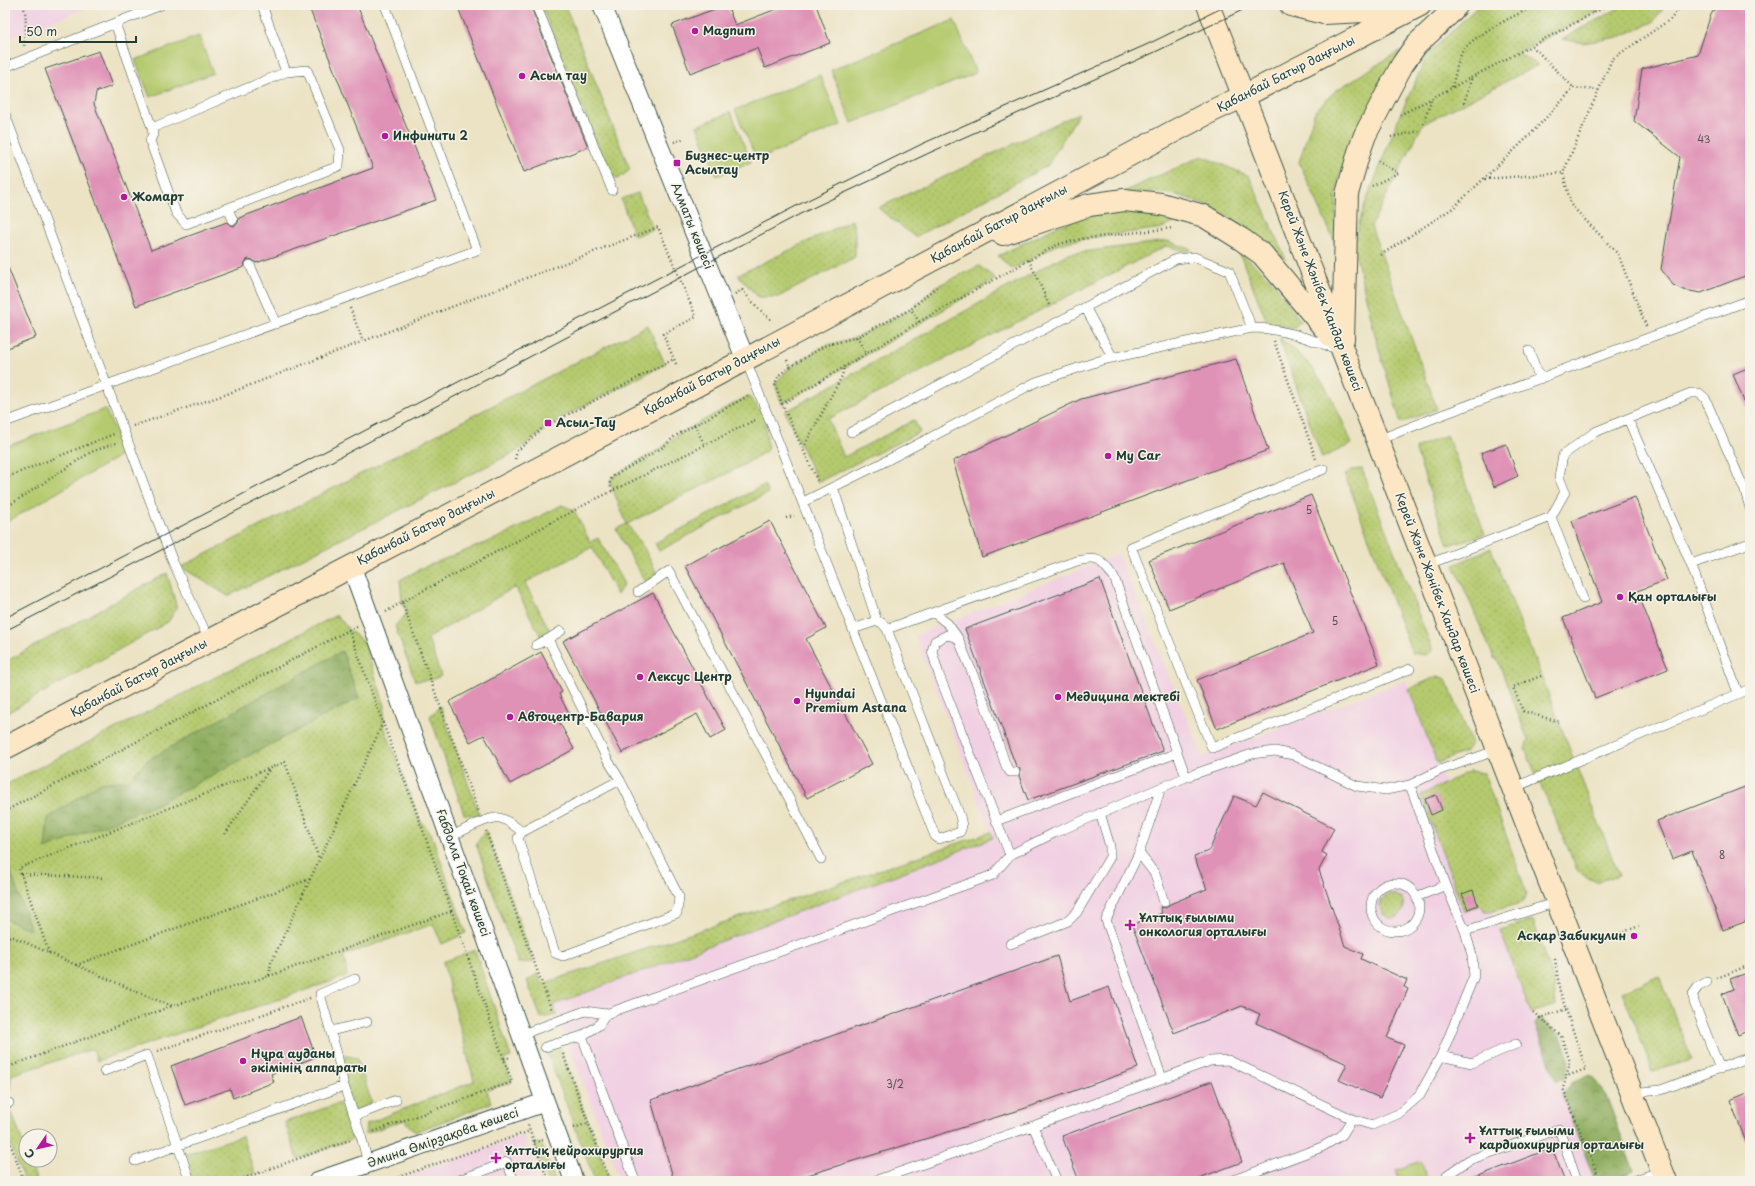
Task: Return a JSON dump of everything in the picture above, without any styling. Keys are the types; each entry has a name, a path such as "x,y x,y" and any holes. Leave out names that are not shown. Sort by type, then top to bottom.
{"main road":[{"name":"Керей Және Жәнібек Хандар көшесі","path":"1208,5 1664,1176"},
{"path":"1291,5 1324,13 1417,7"},
{"path":"1343,351 1347,194 1359,152 1365,134 1402,65 1416,45 1457,5"},
{"name":"Қабанбай Батыр даңғылы","path":"5,748 351,565 593,440 1212,111 1417,7"},
{"path":"944,253 1089,205 1124,200 1161,204 1204,216 1262,254 1343,351"}],"street":[{"name":"Алматы көшесі","path":"602,5 745,358"},
{"name":"Ғабдолла Тоқай көшесі","path":"351,565 574,1181"},
{"name":"Әмина Өмірзақова көшесі","path":"318,1181 545,1102"}],"lane":[{"path":"5,67 161,5"},
{"path":"262,5 286,72"},
{"path":"5,422 477,250 385,5"},
{"path":"536,5 612,190"},
{"path":"115,23 152,128 153,134 150,141 176,213 186,224 339,166 340,150 307,70 286,72 152,128"},
{"path":"5,114 174,562 209,640"},
{"path":"228,209 233,220"},
{"path":"851,432 1176,259 1194,258 1229,272 1252,328"},
{"path":"250,265 276,324"},
{"path":"1378,440 1750,300"},
{"path":"1085,307 1113,358"},
{"path":"803,502 880,464 1036,382 1102,360 1252,328 1269,328 1290,332 1343,351"},
{"path":"1529,352 1540,379"},
{"path":"745,358 935,836 939,839 960,832 962,826 960,816 887,629 882,623 877,621 853,629"},
{"path":"1426,565 1551,517 1564,492 1559,477 1563,455 1595,432 1691,393 1699,393 1705,398 1747,490 1750,508"},
{"path":"1628,419 1691,564 1738,693"},
{"path":"1322,470 1131,547 1212,748 1410,669"},
{"path":"833,487 877,621"},
{"path":"1551,517 1583,599"},
{"path":"1691,564 1750,543"},
{"path":"887,629 1077,561 1092,558 1100,561 1114,577 1186,777"},
{"path":"638,592 670,571 821,859"},
{"path":"934,612 948,624 958,638 985,704 1006,766 1010,772 1015,772"},
{"path":"536,644 561,631"},
{"path":"958,638 947,635 935,641 932,650 939,675 1010,855"},
{"path":"548,639 607,759 620,780 679,897 677,913 563,956 555,953 518,838 522,832 620,780"},
{"path":"1513,788 1750,689"},
{"path":"520,1035 585,1011 606,1014 993,875 1010,855 1054,833 1186,777 1252,754 1275,751 1293,755 1357,786 1386,790 1410,785 1440,770 1498,750"},
{"path":"996,821 1177,753"},
{"path":"874,1181 1033,1126 1210,1061 1228,1060 1352,1119 1372,1125 1398,1114 1419,1096 1441,1056 1474,976 1472,955 1465,931 1446,885 1410,785"},
{"path":"1161,788 1139,853 1106,920 1162,1078"},
{"path":"1010,944 1068,921 1077,912 1110,857 1110,846 1100,813"},
{"path":"450,837 483,822 499,818 510,823 522,832"},
{"path":"1139,853 1155,874 1164,902"},
{"path":"1386,884 1402,884 1409,888 1416,897 1418,909 1417,916 1407,927 1392,930 1379,924 1374,918 1372,912 1372,899 1379,889 1386,884"},
{"path":"1416,897 1446,885"},
{"path":"1465,931 1557,902"},
{"path":"355,979 320,994 331,1031 344,1086 361,1136 368,1163"},
{"path":"1707,982 1698,987 1693,994 1694,1002 1720,1068"},
{"path":"544,1047 582,1036 599,1025 606,1014"},
{"path":"331,1031 367,1022"},
{"path":"582,1036 635,1181"},
{"path":"1441,1056 1472,1063 1516,1044"},
{"path":"104,1071 147,1055 176,1145 190,1181"},
{"path":"1631,1093 1661,1090 1750,1057"},
{"path":"135,1161 176,1145 344,1086"},
{"path":"354,1116 396,1100"},
{"path":"1231,1181 1322,1147 1342,1135 1352,1119"},
{"path":"1033,1126 1057,1181"},
{"path":"1449,1181 1447,1174 1469,1160 1559,1129 1577,1181"},
{"path":"458,1181 508,1162 514,1181"},
{"path":"1632,1181 1664,1176"}],"path":[{"path":"23,5 25,33 23,60"},
{"path":"1452,87 1462,53 1469,44 1486,32 1536,5"},
{"path":"1589,5 1593,13"},
{"path":"1400,115 1609,5"},
{"path":"1650,337 1618,254 1570,205 1562,173 1612,59 1671,19 1681,5"},
{"path":"1532,46 1574,88 1598,90"},
{"path":"1464,103 1472,77"},
{"path":"1382,255 1453,208 1528,137 1574,88"},
{"path":"1423,124 1432,98"},
{"path":"1391,137 1419,131"},
{"path":"1372,186 1398,173 1382,161"},
{"path":"1484,179 1562,173"},
{"path":"5,478 124,430 227,394 658,227 696,317 663,334 677,366"},
{"path":"782,404 919,322 1060,244 1081,239 1163,228 1177,228"},
{"path":"1029,260 1050,307"},
{"path":"823,493 782,404 775,384 779,375 824,346 857,337 911,309 937,286"},
{"path":"730,298 742,290 771,320"},
{"path":"347,298 363,341"},
{"path":"911,309 919,322"},
{"path":"1269,328 1322,470"},
{"path":"857,337 866,354"},
{"path":"514,464 517,451 544,427 674,359"},
{"path":"787,360 790,367"},
{"path":"802,449 842,376 844,367"},
{"path":"612,490 610,483 612,477 664,447 675,436 748,396 752,401"},
{"path":"386,612 612,490 757,418"},
{"path":"694,425 705,445"},
{"path":"5,508 91,452 128,439"},
{"path":"786,518 794,516"},
{"path":"402,602 556,1022"},
{"path":"5,811 349,630 363,625"},
{"path":"236,1181 512,1082 452,910 349,630"},
{"path":"1541,676 1513,687 1523,711 1559,722"},
{"path":"268,976 271,963 383,722"},
{"path":"49,953 19,868 285,762 319,860"},
{"path":"225,834 271,767"},
{"path":"21,874 104,878"},
{"path":"76,965 310,879"},
{"path":"5,1068 173,1006 268,976 452,910"},
{"path":"1605,939 1639,926"},
{"path":"5,936 13,937 151,998 173,1006"},
{"path":"1555,959 1560,992 1586,1069 1566,1076"},
{"path":"1707,982 1750,965"},
{"path":"147,1055 320,994"},
{"path":"1540,1018 1566,1009"},
{"path":"1533,1012 1561,1036 1570,1062 1563,1088 1600,1181"},
{"path":"558,1042 610,1181"},
{"path":"504,1059 511,1057"},
{"path":"574,1128 589,1123"},
{"path":"528,1124 548,1181"},
{"path":"5,1128 24,1181"},
{"path":"387,1181 530,1131"},
{"path":"534,1142 543,1140"}],"shaded area":[{"path":"5,5 95,5 5,39"},
{"name":"Ұлттық ғылыми онкология орталығы","path":"1118,554 1203,757 1406,680 1595,1181 620,1181 553,1005 993,838 915,636"},
{"name":"Ұлттық нейрохирургия орталығы","path":"524,1135 541,1181 395,1181"}],"green space":[{"path":"541,5 565,5 630,170 618,179 609,173"},
{"path":"1483,5 1609,5 1518,53 1538,65 1423,124 1371,226 1437,409 1401,423 1377,343 1353,244 1364,207 1400,115 1428,54 1475,9"},
{"path":"1624,5 1666,5 1653,22 1619,37 1583,43 1562,39"},
{"path":"954,20 976,73 852,123 831,70"},
{"path":"199,36 213,73 150,97 135,60"},
{"path":"1401,50 1350,148 1340,174 1336,197 1336,245 1299,162 1315,111 1335,91"},
{"path":"820,75 841,125 757,160 735,110"},
{"path":"731,112 751,162 717,176 697,126"},
{"path":"1079,113 1047,166 915,237 878,208"},
{"path":"1202,156 1249,176 1286,260 1244,227 1213,209 1197,202 1180,196 1163,193 1123,192"},
{"path":"638,193 653,229 634,236 621,199"},
{"path":"1112,208 1180,220 1163,228 1081,239 1059,244 1012,269 998,256 1058,226"},
{"path":"852,220 855,233 855,257 778,297 758,297 738,275"},
{"path":"1167,241 1191,249 1189,252 1166,246 828,419 844,457 914,420 920,432 818,482 785,412 1067,254"},
{"path":"1238,250 1274,283 1300,321 1294,328 1267,322"},
{"path":"979,266 996,279 782,404 775,384 790,367 824,346 857,337 911,309 937,286"},
{"path":"648,325 665,364 557,420 517,451 228,596 181,567"},
{"path":"1279,338 1305,360 1316,372 1332,398 1352,444 1322,458"},
{"path":"748,396 764,415 768,450 740,467 627,524 610,483 612,477 663,447 675,436"},
{"path":"105,409 125,453 5,523 5,447"},
{"path":"1447,435 1485,534 1448,545 1415,448"},
{"path":"1362,469 1433,651 1425,655 1412,653 1345,475 1352,470"},
{"path":"764,485 768,493 659,551 655,543"},
{"path":"562,505 574,510 590,542 598,538 624,584 617,595 592,547 525,583 550,631 541,637 515,587 428,638 441,676 431,680 415,681 395,626 407,613 402,602 400,580 422,568 500,537"},
{"path":"627,524 644,548 659,578 647,586 616,529"},
{"path":"1491,548 1619,875 1596,882 1578,872 1525,749 1528,740 1498,661 1494,658 1454,565"},
{"path":"167,573 177,608 168,622 5,714 5,680 11,676 5,662"},
{"path":"337,615 349,630 364,642 385,706 383,723 419,819 431,833 466,933 442,944 433,924 344,955 347,976 97,1061 93,1049 11,1075 10,1089 5,1090 5,785"},
{"path":"342,651 359,698 157,804 45,849 48,818 99,783 129,780 146,761"},
{"path":"1438,676 1446,679 1472,743 1465,752 1437,763 1409,689"},
{"path":"440,706 480,816 464,814 430,716"},
{"path":"1470,771 1484,773 1527,894 1522,903 1493,911 1485,911 1481,905 1464,912 1421,795"},
{"path":"486,831 534,962 518,963 476,844"},
{"path":"991,832 993,838 553,1005 557,1015 541,1018 527,981 538,973 542,984"},
{"path":"5,856 31,930 5,919"},
{"path":"1392,894 1401,897 1404,906 1401,915 1392,918 1383,915 1380,906 1383,897"},
{"path":"1533,920 1554,984 1556,1005 1531,1013 1500,930"},
{"path":"475,950 511,1057 504,1059 512,1082 487,1090 491,1103 415,1132 404,1120 365,1134 366,1124 474,1081 443,962"},
{"path":"1659,976 1692,1060 1653,1071 1622,992"},
{"path":"1540,1018 1561,1036 1570,1062 1566,1076 1557,1082 1535,1024"},
{"path":"558,1042 610,1181 595,1181 545,1047"},
{"path":"337,1054 357,1058 372,1103 353,1111"},
{"path":"1591,1075 1606,1095 1634,1171 1607,1181 1595,1181 1562,1095 1573,1081"},
{"path":"339,1103 353,1139 297,1159 285,1122"},
{"path":"12,1113 18,1129 18,1165 5,1129 5,1115"},
{"path":"242,1136 255,1174 236,1181 190,1181 180,1156"},
{"path":"534,1142 542,1145 555,1181 548,1181"},
{"path":"1421,1161 1428,1181 1400,1181 1396,1170"},
{"path":"19,1168 32,1168 37,1181 24,1181"}],"building":[{"name":"Инфинити 2","path":"308,5 357,5 436,200 256,263 253,260 248,259 245,262 244,267 136,306 45,69 99,51 112,86 96,92 94,104 151,250 227,222 230,225 235,226 238,223 239,218 373,168"},
{"name":"Асыл тау","path":"457,5 530,5 588,147 524,172"},
{"path":"727,5 735,25 787,5 816,5 830,43 765,68 757,48 690,73 672,25"},
{"path":"1716,5 1750,5 1750,274 1701,293 1684,290 1673,285 1661,269 1680,157 1634,121 1642,69 1698,55 1710,17"},
{"path":"5,260 36,337 5,349"},
{"name":"My Car","path":"1236,359 1268,450 982,557 953,461 1081,399"},
{"path":"1750,367 1750,414 1749,414 1733,374"},
{"path":"1506,444 1518,476 1494,487 1481,453"},
{"path":"1311,495 1379,664 1217,729 1197,680 1313,633 1284,563 1169,609 1149,560"},
{"name":"Қан орталығы","path":"1635,497 1667,580 1637,591 1668,669 1595,698 1563,618 1602,602 1572,521"},
{"name":"Hyundai Premium Astana","path":"770,521 826,628 806,639 872,764 807,798 685,566"},
{"path":"1100,579 1163,751 1028,800 1019,776 1020,769 1016,766 965,629"},
{"name":"Лексус Центр","path":"653,593 726,730 710,739 697,714 622,753 563,641"},
{"name":"Автоцентр-Бавария","path":"541,652 562,692 559,694 569,714 558,720 574,749 510,784 484,735 470,742 449,702"},
{"path":"1750,785 1750,920 1723,930 1692,851 1672,859 1657,821"},
{"path":"1263,792 1334,828 1322,852 1327,855 1319,870 1345,946 1363,954 1361,959 1407,980 1404,987 1408,989 1387,1038 1404,1045 1380,1098 1339,1080 1347,1064 1256,1023 1260,1014 1242,1006 1174,1033 1132,925 1162,913 1160,907 1166,908 1170,904 1207,889 1194,857 1209,851 1234,796 1256,805"},
{"path":"1436,795 1442,810 1431,815 1425,799"},
{"path":"1473,890 1478,905 1468,909 1462,894"},
{"path":"1057,956 1070,1001 1109,987 1138,1068 1023,1109 788,1181 674,1181 651,1100"},
{"path":"1750,972 1750,1030 1738,1035 1722,994 1734,989 1730,979"},
{"name":"Нұра ауданы әкімінің аппараты","path":"301,1017 316,1057 271,1074 274,1082 233,1098 230,1089 185,1105 171,1066"},
{"path":"1212,1081 1242,1162 1191,1181 1079,1181 1062,1136"},
{"path":"1750,1092 1750,1150 1749,1150 1730,1100"},
{"path":"1552,1148 1565,1181 1468,1181 1468,1180"}],"tram line":[{"path":"5,618 800,204 924,143 1148,44 1228,5"},
{"path":"5,631 304,476 804,212 929,153 1153,53 1253,5"}],"place":[{"name":"Magnum","path":"695,31"},
{"name":"Асыл тау","path":"522,76"},
{"name":"Инфинити 2","path":"385,136"},
{"name":"Бизнес-центр Асылтау","path":"677,163"},
{"name":"Жомарт","path":"124,197"},
{"name":"Асыл-Тау","path":"548,423"},
{"name":"My Car","path":"1108,456"},
{"name":"Қан орталығы","path":"1620,597"},
{"name":"Лексус Центр","path":"640,677"},
{"name":"Медицина мектебі","path":"1058,697"},
{"name":"Hyundai Premium Astana","path":"797,701"},
{"name":"Автоцентр-Бавария","path":"510,717"},
{"name":"Ұлттық ғылыми онкология орталығы","path":"1130,925"},
{"name":"Асқар Забикулин","path":"1634,936"},
{"name":"Нұра ауданы әкімінің аппараты","path":"243,1061"},
{"name":"Ұлттық ғылыми кардиохирургия орталығы","path":"1470,1138"},
{"name":"Ұлттық нейрохирургия орталығы","path":"496,1158"}]}
